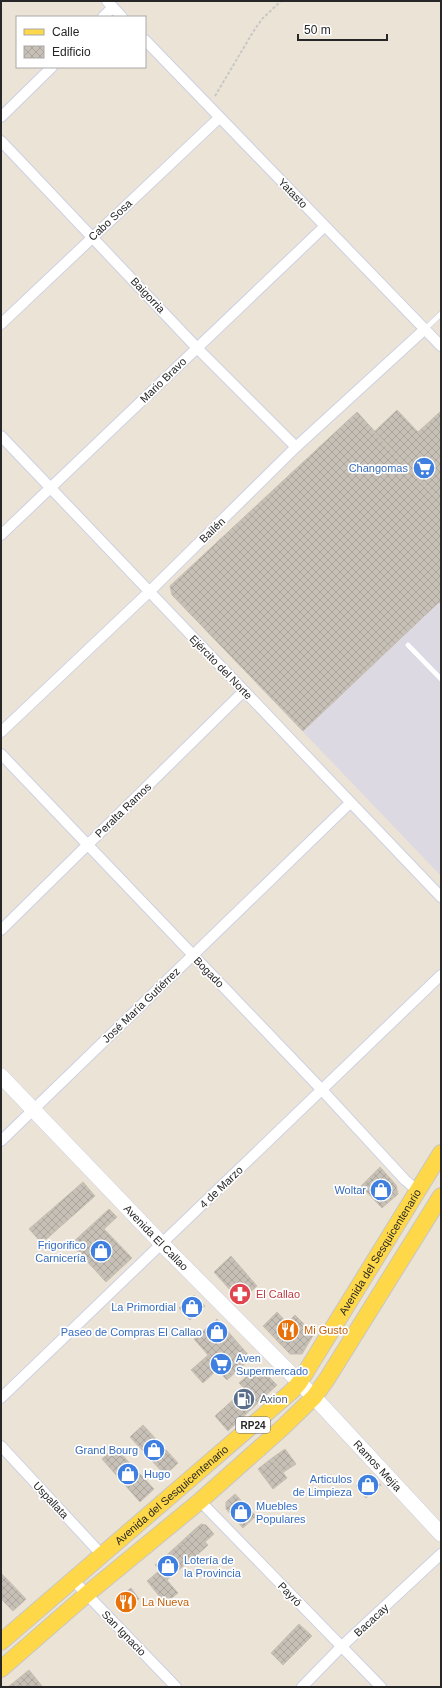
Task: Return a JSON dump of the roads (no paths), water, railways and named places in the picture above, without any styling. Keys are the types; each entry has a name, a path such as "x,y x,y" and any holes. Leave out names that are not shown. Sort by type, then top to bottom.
{"main road":[{"name":"Avenida del Sesquicentenario","path":"1,1642 274,1408 299,1383 441,1153"},
{"name":"Avenida del Sesquicentenario","path":"1,1670 87,1594 200,1501 314,1397 327,1379 441,1196"}],"street":[{"path":"104,16 110,4 121,16"},
{"name":"Yatasto","path":"146,41 441,346"},
{"path":"1,117 51,68"},
{"name":"Cabo Sosa","path":"1,324 219,118"},
{"name":"Baigorria","path":"1,141 93,236 197,348 296,447"},
{"name":"Mario Bravo","path":"1,535 325,226"},
{"name":"Bailén","path":"1,732 149,592 296,447 425,329"},
{"name":"Ejército del Norte","path":"1,436 441,897"},
{"name":"Peralta Ramos","path":"1,930 244,691"},
{"name":"Bogado","path":"1,754 322,1090 405,1180 418,1190"},
{"name":"José María Gutiérrez","path":"1,1141 350,803"},
{"name":"4 de Marzo","path":"1,1398 441,975"},
{"name":"Avenida El Callao","path":"1,1076 162,1244 314,1397"},
{"name":"Ramos Mejía","path":"314,1397 441,1533"},
{"name":"Uspallata","path":"1,1446 102,1555"},
{"name":"Payró","path":"200,1501 341,1648 381,1687"},
{"name":"Bacacay","path":"302,1687 341,1648 441,1554"},
{"name":"San Ignacio","path":"73,1580 176,1687"}],"lane":[{"path":"425,329 441,314"},
{"path":"408,645 441,679"}],"place":[{"name":"Changomas","path":"424,468"},
{"name":"Woltar","path":"381,1190"},
{"name":"Frigorifico Carnicería","path":"101,1251"},
{"name":"El Callao","path":"240,1294"},
{"name":"La Primordial","path":"192,1307"},
{"name":"Mi Gusto","path":"288,1330"},
{"name":"Paseo de Compras El Callao","path":"217,1332"},
{"name":"Aven Supermercado","path":"221,1364"},
{"name":"Axion","path":"244,1399"},
{"name":"Grand Bourg","path":"154,1450"},
{"name":"Hugo","path":"128,1474"},
{"name":"Articulos de Limpieza","path":"368,1485"},
{"name":"Muebles Populares","path":"241,1512"},
{"name":"Lotería de la Provincia","path":"168,1566"},
{"name":"La Nueva","path":"126,1602"}]}
